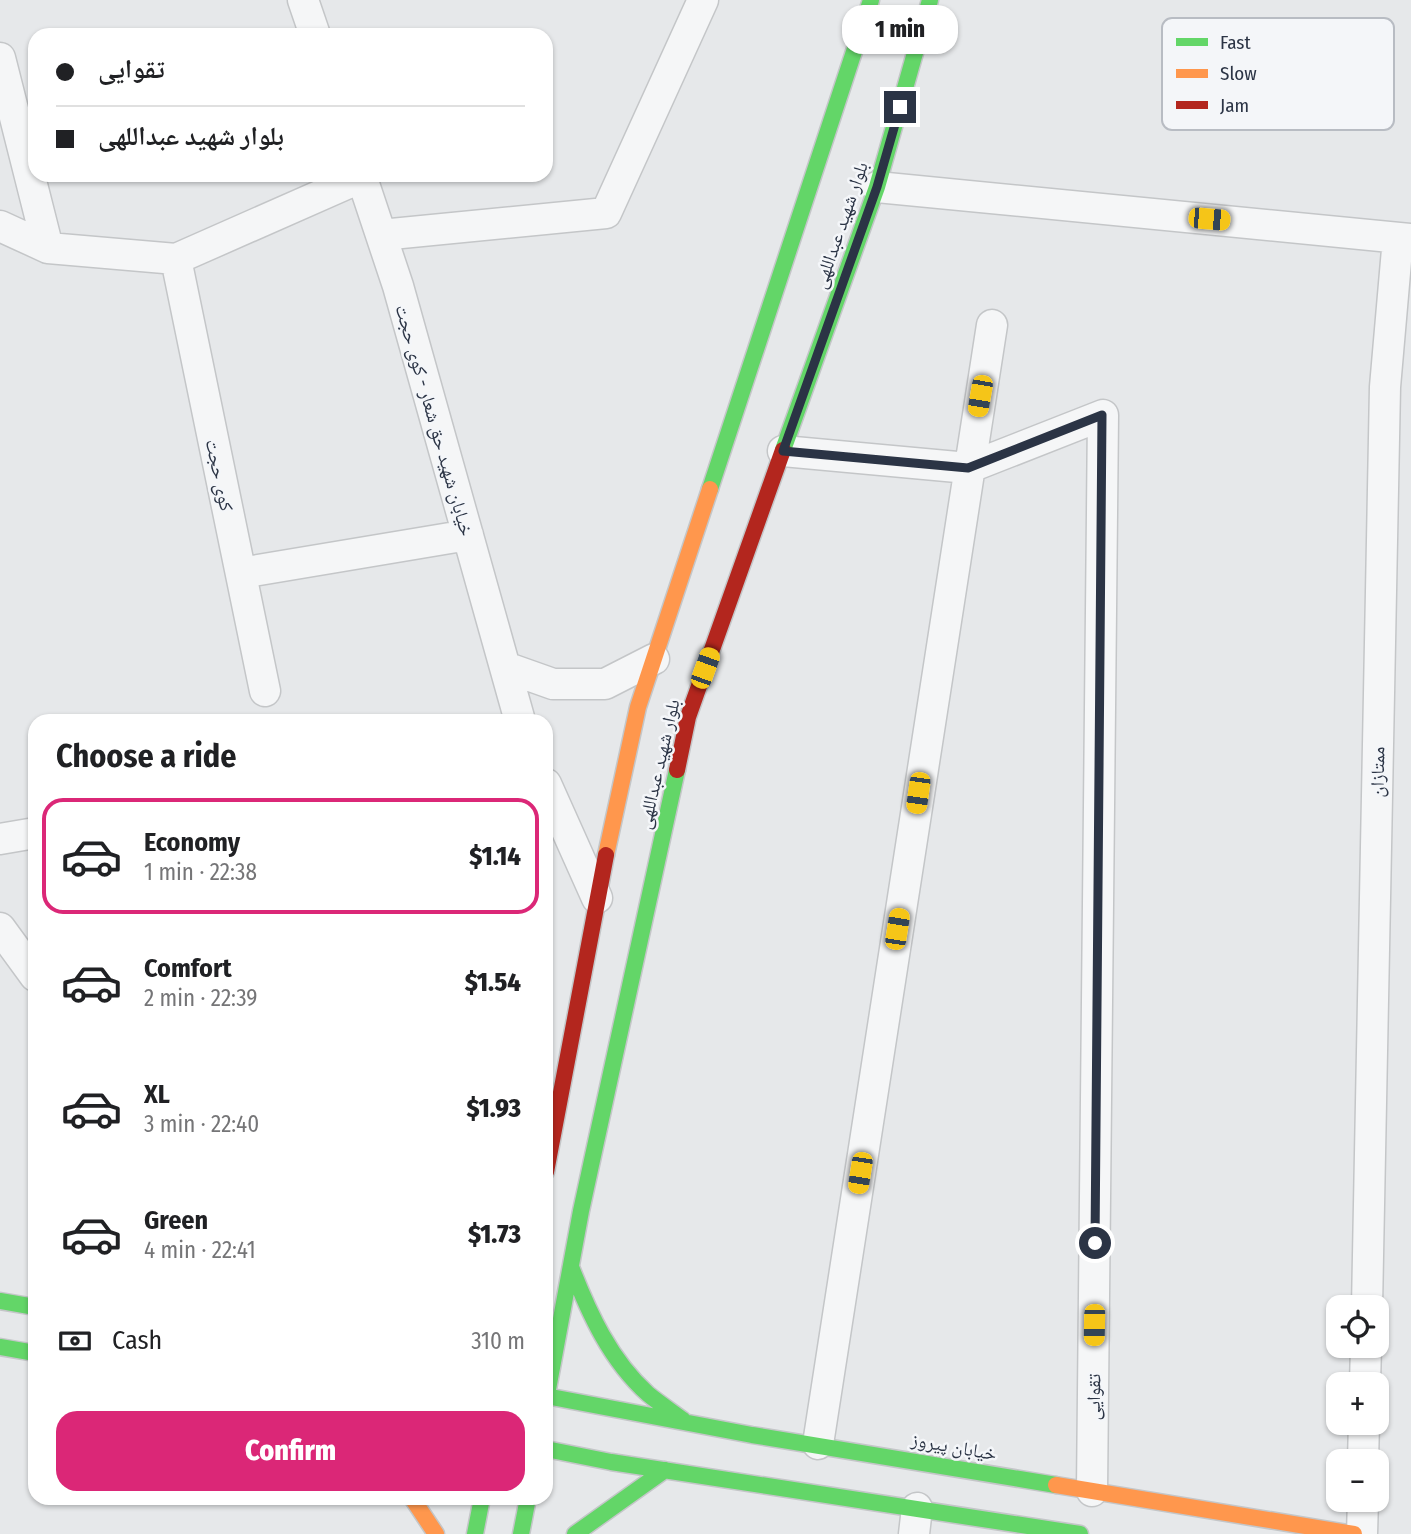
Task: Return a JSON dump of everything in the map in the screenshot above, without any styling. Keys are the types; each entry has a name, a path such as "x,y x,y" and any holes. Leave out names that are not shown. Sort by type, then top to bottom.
{"main road":[{"name":"بلوار شهید عبداللهی","path":"553,1134 597,898 638,707 871,0"},
{"name":"بلوار شهید عبداللهی","path":"553,1361 688,717 877,187 930,0"},
{"path":"571,1267 584,1302 623,1366 647,1393 688,1423"},
{"path":"0,1301 28,1306"},
{"path":"553,1308 564,1304"},
{"path":"0,1347 28,1352"},
{"name":"خیابان پیروز","path":"553,1398 1354,1534"},
{"path":"553,1450 916,1521 1080,1534"},
{"path":"575,1534 665,1470"},
{"path":"417,1505 436,1534"},
{"path":"475,1534 481,1505"},
{"path":"521,1534 527,1505"}],"street":[{"path":"303,0 313,28"},
{"path":"381,235 606,213 703,0"},
{"path":"0,58 28,169"},
{"path":"31,182 48,248"},
{"path":"0,226 48,248 176,258 347,182"},
{"name":"خیابان شهید حق شعار - کوی حجت","path":"363,182 398,286 518,714"},
{"path":"877,187 1405,238"},
{"name":"ممتازان","path":"1367,1295 1405,238"},
{"name":"کوی حجت","path":"176,258 265,691"},
{"path":"818,1444 992,324"},
{"name":"تقوایی","path":"783,451 968,468 1102,415 1092,1491"},
{"path":"241,573 468,535"},
{"path":"505,667 553,684 606,684 654,659"},
{"path":"553,800 597,898"},
{"path":"0,839 28,834"},
{"path":"2,934 28,967"},
{"path":"1362,1534 1363,1512"}],"traffic: fast":[{"path":"710,489 871,0"},
{"path":"783,450 877,187 930,0"},
{"path":"553,1362 581,1211 677,770"},
{"path":"571,1267 593,1318 622,1366 648,1394 683,1420"},
{"path":"0,1301 28,1306"},
{"path":"0,1347 28,1352"},
{"path":"553,1397 752,1435 1056,1485"},
{"path":"553,1450 611,1462 1080,1534"},
{"path":"575,1534 665,1470"},
{"path":"475,1534 481,1505"},
{"path":"521,1534 527,1505"}],"traffic: slow":[{"path":"606,855 638,707 710,489"},
{"path":"1056,1485 1354,1534"},
{"path":"417,1505 436,1534"}],"traffic: jam":[{"path":"677,770 688,717 783,450"},
{"path":"553,1135 606,855"}],"route":[{"path":"900,107 877,187 783,451 968,468 1102,415 1095,1243"}]}
